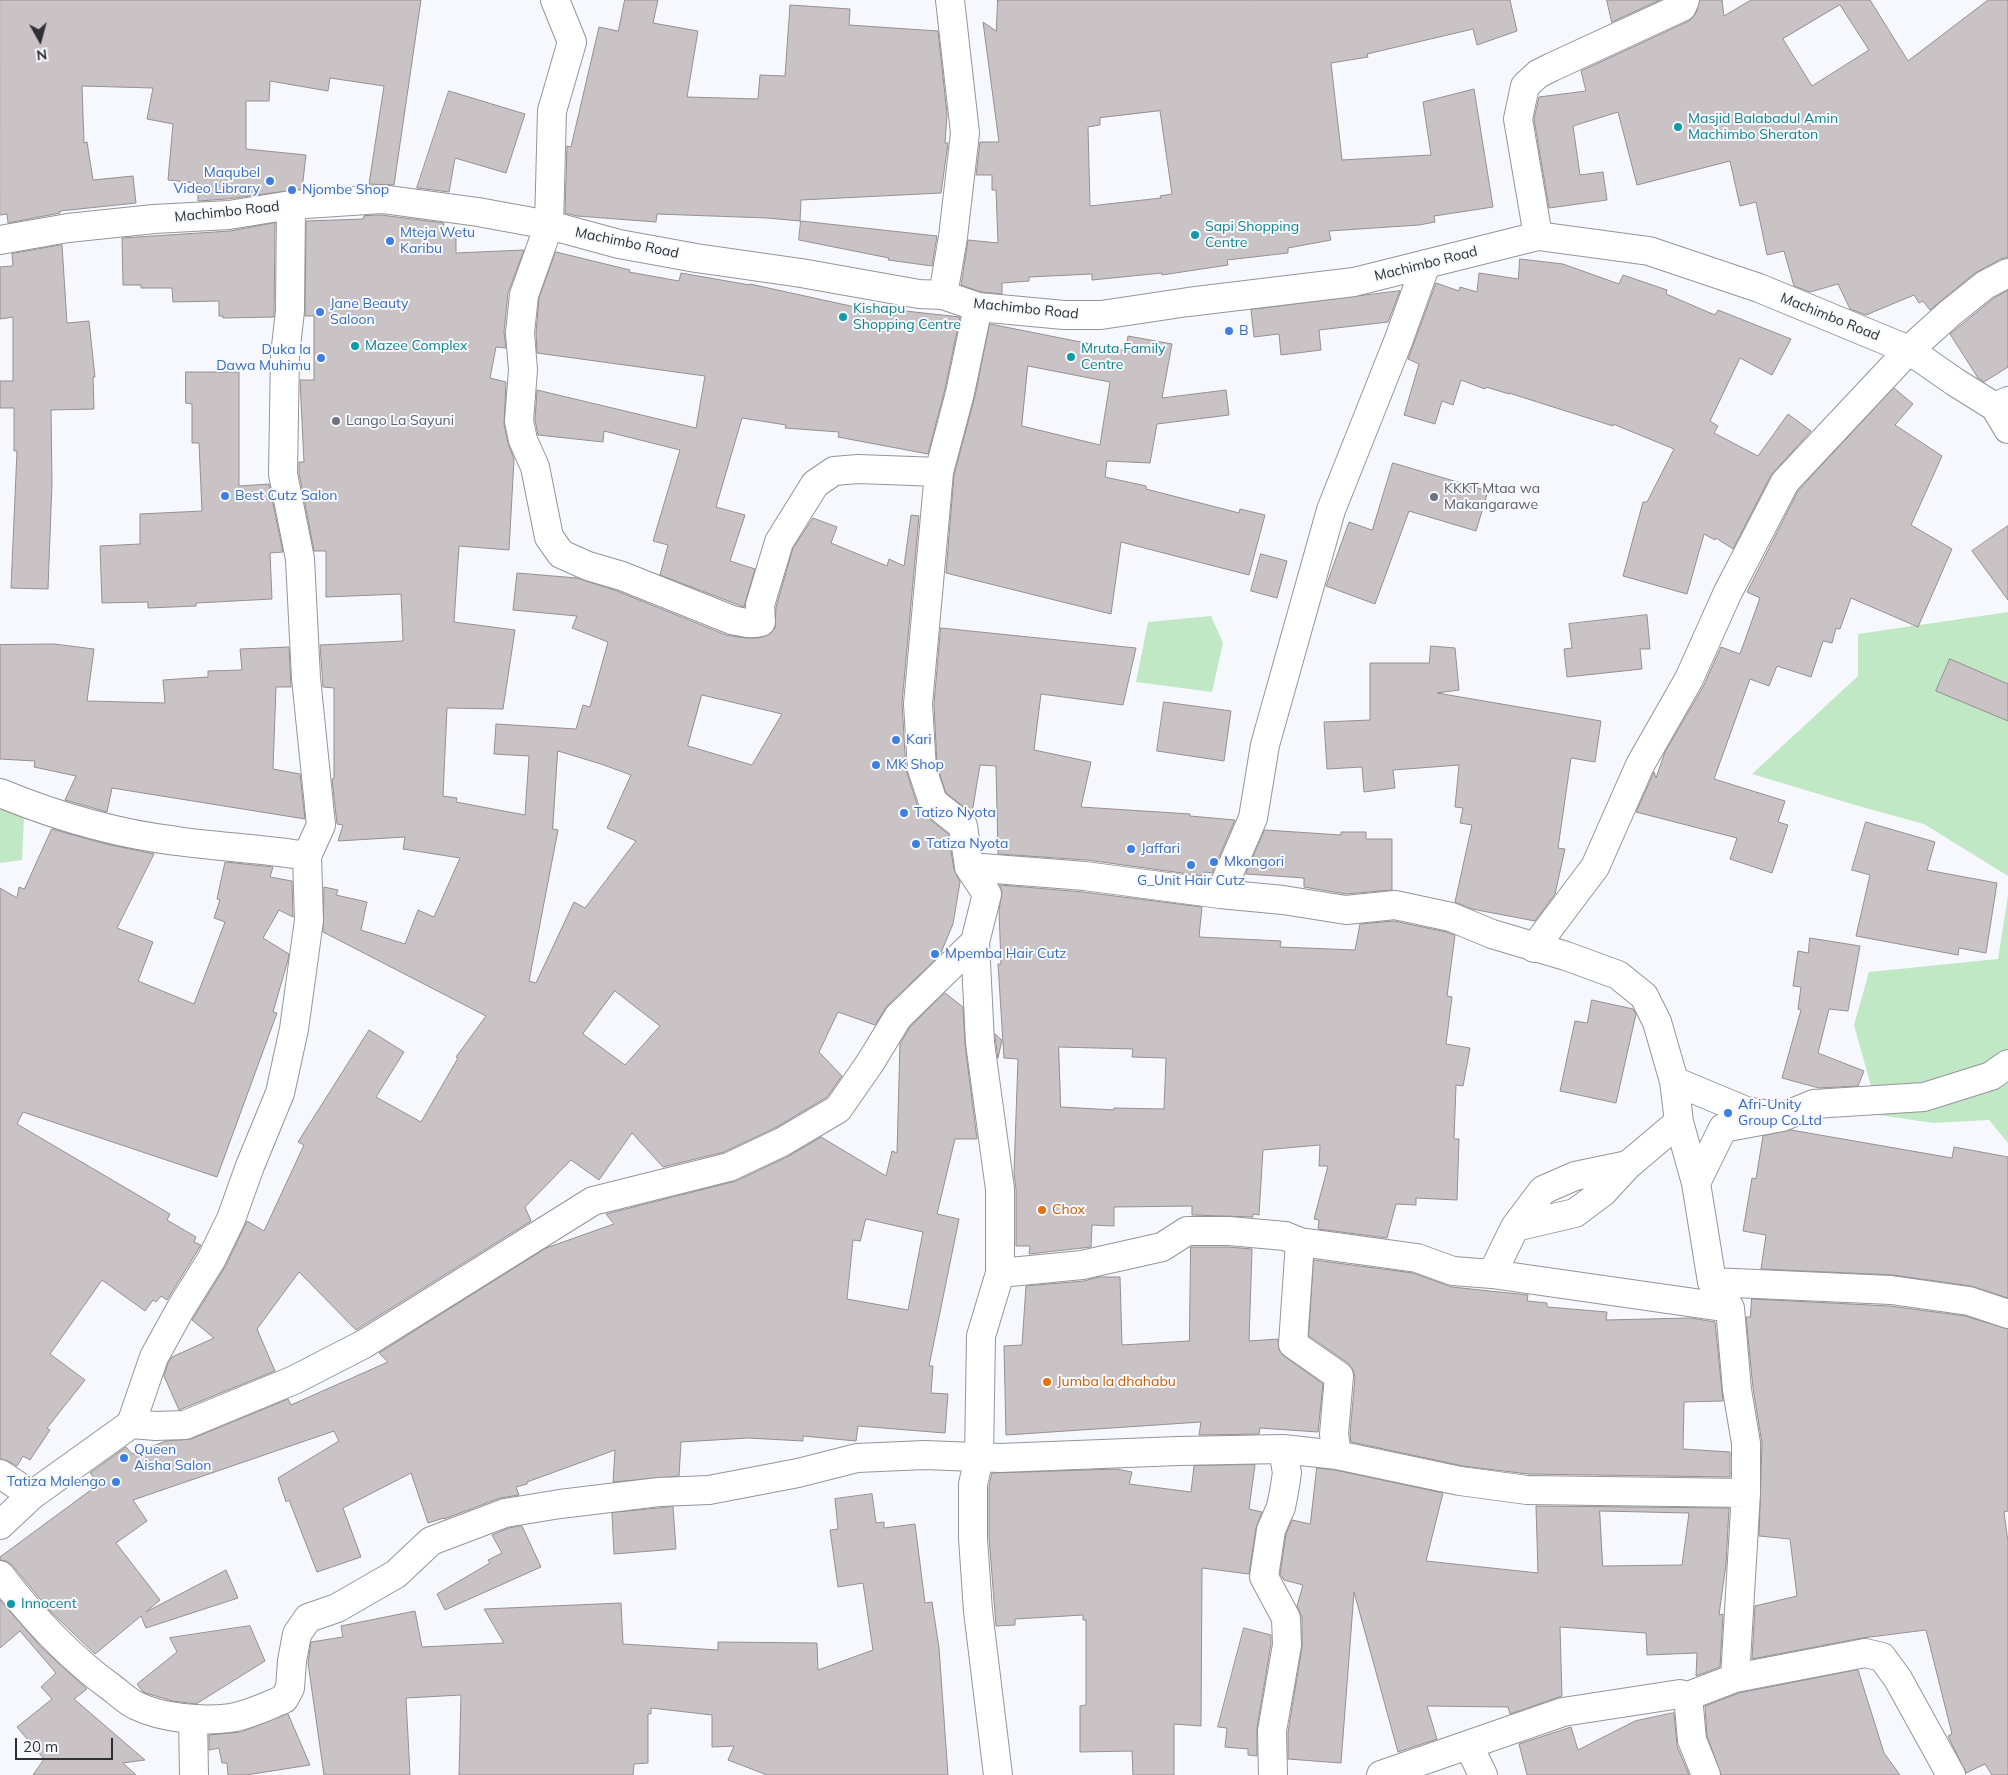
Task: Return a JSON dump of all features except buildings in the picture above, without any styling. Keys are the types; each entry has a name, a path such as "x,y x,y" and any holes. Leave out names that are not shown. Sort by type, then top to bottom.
{"street":[{"path":"555,0 572,42 552,111 549,225 524,295 520,333 523,370 519,421 522,435 535,467 549,537 560,554 588,566 622,576 732,620 747,624 757,623 761,622 760,605 779,542 815,484 834,471 939,472"},
{"path":"943,295 953,237 965,133 950,0"},
{"path":"1538,236 1518,118 1524,86 1538,74 1682,7 1685,0"},
{"name":"Machimbo Road","path":"0,240 68,228 154,219 229,215 291,205 382,199 478,212 549,225 619,244 696,258 801,273 919,294 943,295 978,307 1064,315 1101,315 1188,302 1354,282 1538,236 1649,251 1759,288 1910,350 1955,382 2004,412"},
{"path":"0,1525 32,1496 131,1424 154,1357 181,1308 211,1260 230,1219 280,1093 294,1029 309,920 307,856 321,825 306,678 300,559 283,474 285,354 290,311 291,205"},
{"path":"1220,894 1252,818 1265,745 1331,510 1399,339 1426,264"},
{"path":"1534,948 1595,867 1640,765 1689,678 1727,594 1786,482 1910,350 1950,313 1986,285 2008,273"},
{"path":"978,307 960,393 939,472 918,704 922,769 933,802 963,826 969,867 987,894 975,942 980,1043 1000,1189 1000,1273 982,1336 979,1458 972,1484 973,1538 978,1611 998,1775"},
{"path":"0,793 42,810 128,832 176,841 262,849 307,856"},
{"path":"969,867 1085,876 1220,894 1283,900 1346,910 1395,905 1451,918 1492,934 1566,956 1618,975 1644,996 1657,1022 1674,1081 1679,1122 1696,1183 1712,1282 1730,1308 1737,1390 1746,1443 1746,1493 1734,1678"},
{"path":"131,1424 156,1426 185,1425 294,1380 364,1344 593,1201 729,1167 782,1142 838,1109 870,1063 898,1017 975,942"},
{"path":"1696,1183 1724,1128 1782,1117 1814,1104 1924,1097 1991,1076 2008,1064"},
{"path":"1674,1081 1746,1110 1782,1117"},
{"path":"1492,1274 1514,1227 1575,1213 1604,1192 1628,1165 1679,1122"},
{"path":"1000,1273 1082,1265 1162,1247 1187,1231 1228,1231 1286,1236 1300,1242 1416,1258 1453,1271 1492,1274 1730,1308"},
{"path":"1300,1242 1293,1344 1340,1376 1334,1434 1337,1455"},
{"path":"1712,1282 1891,1290 1969,1301 2008,1314"},
{"path":"1273,1775 1272,1731 1287,1645 1286,1618 1264,1577 1271,1530 1281,1507 1287,1473 1283,1449"},
{"path":"0,1575 39,1622 92,1674 135,1706 160,1715 193,1718 230,1718 247,1714 284,1699 290,1688 297,1634 308,1618 337,1608 396,1574 431,1541 505,1513 659,1492 709,1490 798,1474 857,1458 925,1455 979,1458 1084,1456 1178,1451 1283,1449 1337,1455 1460,1481 1527,1490 1746,1493"},
{"path":"0,1474 32,1496"},
{"path":"1381,1775 1563,1712 1680,1694 1688,1696 1734,1678 1865,1653 1882,1657 1898,1679 1951,1775"},
{"path":"1688,1696 1692,1740 1706,1775"},
{"path":"193,1718 194,1775"},
{"path":"1469,1746 1483,1775"}],"green space":[{"path":"2008,612 2008,876 1924,824 1752,774 1858,676 1858,634"},
{"path":"1211,616 1223,643 1212,692 1136,682 1148,622"},
{"path":"0,786 24,819 22,860 0,863"},
{"path":"2008,895 2008,1143 1989,1120 1933,1123 1879,1115 1854,1025 1869,972 1998,959"}],"place":[{"name":"Masjid Balabadul Amin Machimbo Sheraton","path":"1678,127"},
{"name":"Maqubel Video Library","path":"270,181"},
{"name":"Njombe Shop","path":"292,190"},
{"name":"Sapi Shopping Centre","path":"1195,235"},
{"name":"Mteja Wetu Karibu","path":"390,241"},
{"name":"Jane Beauty Saloon","path":"320,312"},
{"name":"Kishapu Shopping Centre","path":"843,317"},
{"name":"B","path":"1229,331"},
{"name":"Mazee Complex","path":"355,346"},
{"name":"Mruta Family Centre","path":"1071,357"},
{"name":"Duka la Dawa Muhimu","path":"321,358"},
{"name":"Lango La Sayuni","path":"336,421"},
{"name":"Best Cutz Salon","path":"225,496"},
{"name":"KKKT Mtaa wa Makangarawe","path":"1434,497"},
{"name":"Kari","path":"896,740"},
{"name":"MK Shop","path":"876,765"},
{"name":"Tatizo Nyota","path":"904,813"},
{"name":"Tatiza Nyota","path":"916,844"},
{"name":"Jaffari","path":"1131,849"},
{"name":"Mkongori","path":"1214,862"},
{"name":"G_Unit Hair Cutz","path":"1191,865"},
{"name":"Mpemba Hair Cutz","path":"935,954"},
{"name":"Afri-Unity Group Co.Ltd","path":"1728,1113"},
{"name":"Chox","path":"1042,1210"},
{"name":"Jumba la dhahabu","path":"1047,1382"},
{"name":"Queen Aisha Salon","path":"124,1458"},
{"name":"Tatiza Malengo","path":"116,1482"},
{"name":"Innocent","path":"11,1604"}]}
